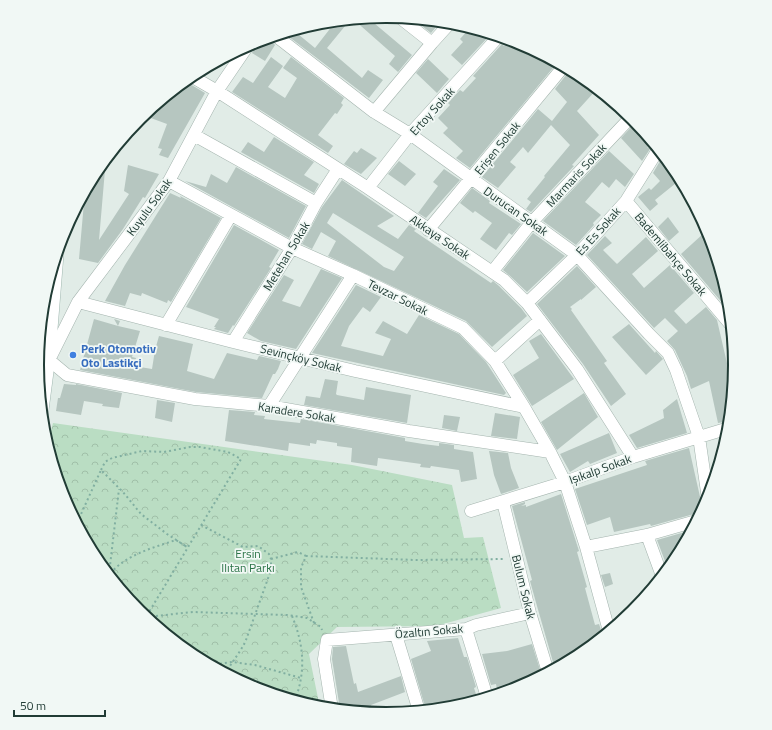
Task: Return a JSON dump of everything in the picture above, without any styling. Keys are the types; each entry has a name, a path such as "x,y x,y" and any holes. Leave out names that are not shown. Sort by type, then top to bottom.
{"street":[{"path":"408,24 432,43"},
{"path":"374,112 445,29"},
{"name":"Durucan Sokak","path":"281,40 374,112 410,134 577,255 668,353 676,370 699,437 706,485"},
{"name":"Ertoy Sokak","path":"368,188 410,134 495,41"},
{"name":"Kuyulu Sokak","path":"46,360 78,302 169,181 217,90 241,55"},
{"name":"Erişen Sokak","path":"428,230 560,71"},
{"name":"Akkaya Sokak","path":"198,80 217,90 368,188 504,280 527,304 577,368 633,457"},
{"name":"Marmaris Sokak","path":"492,272 532,222 627,122"},
{"path":"194,135 316,204"},
{"name":"Es Es Sokak","path":"527,304 577,255 626,201 655,155"},
{"name":"Metehan Sokak","path":"233,342 292,248 316,204 338,169"},
{"name":"Tevzar Sokak","path":"169,181 292,248 353,275 463,328 495,361 524,407 550,452 565,482 586,547 607,625"},
{"name":"Bademlibahçe Sokak","path":"626,201 725,317"},
{"path":"166,325 231,215"},
{"path":"269,406 353,275"},
{"name":"Sevinçköy Sokak","path":"78,302 233,342 355,371 524,407"},
{"path":"495,361 540,320"},
{"path":"45,340 45,379"},
{"path":"44,366 46,360"},
{"name":"Karadere Sokak","path":"46,360 67,375 195,399 269,406 409,431 550,452"},
{"name":"Işıkalp Sokak","path":"471,511 565,482 633,457 721,430"},
{"name":"Bulum Sokak","path":"503,502 530,613 546,667"},
{"path":"586,547 647,535 689,523"},
{"path":"647,535 660,569"},
{"name":"Özaltın Sokak","path":"327,640 466,629 476,625 530,613"},
{"path":"466,629 485,692"},
{"path":"396,635 417,705"},
{"path":"327,640 324,659 331,702"}],"path":[{"path":"80,517 105,462 112,458 142,451 164,452 190,447 200,447 228,452 241,459 149,612"},
{"path":"101,470 119,488 141,514 187,548"},
{"path":"110,566 119,488"},
{"path":"201,525 243,547 258,546 269,554 271,559 271,570 241,650 228,668"},
{"path":"113,570 152,547 176,540 187,548"},
{"path":"271,559 298,552 306,556 416,560 516,558"},
{"path":"306,556 301,568 301,587 314,623"},
{"path":"154,616 193,612 254,614 307,618 321,627 327,640"},
{"path":"292,616 299,632 302,646 301,678 297,695"},
{"path":"219,663 232,662 255,665 301,678"}],"green space":[{"name":"Ersin Ilıtan Parkı","path":"53,423 352,465 452,485 464,538 483,537 501,608 436,626 337,627 309,654 318,700 276,689 255,681 215,661 178,636 144,607 115,573 90,536 79,516 62,475 51,431"}],"building":[{"path":"359,24 375,24 412,55 398,72 389,64 395,56"},
{"path":"421,25 436,27 431,33"},
{"path":"345,26 327,48 362,78 368,70 383,80 369,98 289,37 299,35 315,48 331,28"},
{"path":"465,33 487,38 462,65 451,55 463,42 460,39"},
{"path":"273,42 275,45 265,61 252,53 254,50"},
{"path":"502,44 504,46 505,45 517,49 554,67 470,168 456,158 463,151 443,133 448,128 438,118 450,105 448,103 460,90 463,92 476,78 473,76"},
{"path":"271,57 283,66 268,87 285,98 297,78 283,68 291,57 344,98 341,103 343,105 337,114 335,113 318,135 333,146 328,153 232,92 243,77 253,83"},
{"path":"428,59 449,79 437,93 416,73"},
{"path":"566,75 593,93 577,111 599,135 572,165 574,166 531,212 526,209 531,202 527,199 570,145 551,125 528,153 523,147 510,162 516,167 498,188 482,177 538,109 552,121 567,102 555,89"},
{"path":"191,85 205,93 168,158 159,155 162,149 158,148 167,124 150,118"},
{"path":"631,127 650,149 642,161 621,138"},
{"path":"274,137 314,162 304,175 319,184 314,193 241,152 248,142 264,152"},
{"path":"361,148 377,158 361,174 344,164 354,151 357,153"},
{"path":"609,151 634,174 625,187 616,179 609,188 602,182 585,202 601,215 576,245 543,221"},
{"path":"399,161 416,174 405,186 388,174"},
{"path":"660,161 675,184 655,200 658,204 650,211 638,197 649,188 651,190 660,181 653,173"},
{"path":"128,165 159,174 145,198 143,197 123,229 98,263 79,259 84,205 105,171 99,240 129,194 124,191"},
{"path":"236,167 306,206 289,238 185,181 206,187 211,174 227,183"},
{"path":"444,169 460,180 426,218 418,213 438,186 433,182"},
{"path":"342,180 394,216 377,226 398,239 409,225 416,229 414,231 491,283 493,281 521,308 527,316 492,347 466,321 328,256 336,241 321,232 312,249 302,244 322,207","holes":["333,213 404,257 394,271 384,267 327,223"]},
{"path":"472,188 490,201 489,203 521,224 512,235 509,233 496,250 480,239 492,223 475,211 473,213 460,203"},
{"path":"170,193 181,198 180,196 221,218 171,302 168,300 167,303 142,293 141,296 130,293 125,306 105,301 125,265"},
{"path":"668,217 679,232 669,241 658,227"},
{"path":"234,225 279,250 269,267 271,268 228,333 214,329 219,319 186,307"},
{"path":"533,233 565,256 527,292 503,270"},
{"path":"702,235 710,255 722,302 681,254"},
{"path":"605,236 612,243 603,250 617,264 646,237 658,251 632,274 644,288 670,265 694,293 674,311 686,324 706,307 717,320 728,367 723,422 718,423 709,381 691,389 687,376 675,350 667,341 678,331 665,318 654,328 587,255"},
{"path":"577,266 596,287 570,307 572,309 571,310 607,361 604,363 626,394 611,406 583,364 537,304"},
{"path":"321,269 342,278 296,349 261,341 247,333 284,275 294,280 282,301 300,307"},
{"path":"356,285 381,297 370,312 363,307 349,326 341,346 383,356 391,339 375,333 383,321 407,334 419,315 459,334 486,362 506,393 504,395 312,353"},
{"path":"94,319 140,331 132,357 136,358 134,366 152,369 159,336 193,344 187,371 214,379 227,353 257,360 259,356 281,361 262,398 196,392 80,370"},
{"path":"114,319 120,321 118,326"},
{"path":"629,324 655,353 656,351 663,359 646,375 612,337"},
{"path":"541,334 574,379 532,406 513,375 539,358 529,341"},
{"path":"325,379 338,381 337,395 364,400 366,387 411,395 407,423 304,405 306,396 320,398"},
{"path":"64,384 76,384 122,393 119,408 102,406 103,404 84,401 81,415 56,411 58,398 60,398"},
{"path":"584,393 598,417 557,450 541,422"},
{"path":"677,399 687,433 637,448 629,435 664,418 663,410"},
{"path":"157,400 175,403 172,422 155,418"},
{"path":"229,410 255,412 254,415 265,416 264,419 300,423 301,419 405,438 405,441 423,444 439,446 439,443 454,445 454,449 473,452 477,479 461,482 459,470 431,466 430,468 420,467 421,464 378,458 377,466 351,462 352,448 337,446 337,443 317,440 316,444 310,443 310,446 289,443 288,451 225,441"},
{"path":"495,413 520,417 517,439 491,436"},
{"path":"444,415 460,417 457,431 442,428"},
{"path":"609,433 617,453 590,464 588,461 570,472 560,454"},
{"path":"689,448 701,499 694,514 651,526 650,524 614,532 610,517 587,525 575,489 647,465 645,461"},
{"path":"489,451 508,453 511,468 519,488 501,494 494,475"},
{"path":"561,494 579,551 577,552 587,587 585,588 595,625 599,624 601,630 576,649 553,663 530,581 532,580 512,506 525,502 525,504 521,506 526,505 526,507"},
{"path":"684,532 665,562 657,540"},
{"path":"610,573 613,584 605,587 601,575"},
{"path":"458,638 464,657 467,657 476,687 474,688 476,695 424,705 411,659 431,651 427,641"},
{"path":"532,644 540,670 497,689 496,684 491,685 482,654 507,651"},
{"path":"346,646 354,684 356,683 358,692 401,676 405,692 371,705 371,706 339,704 332,659 333,647"}],"place":[{"name":"Perk Otomotiv Oto Lastikçi","path":"73,355"}]}
